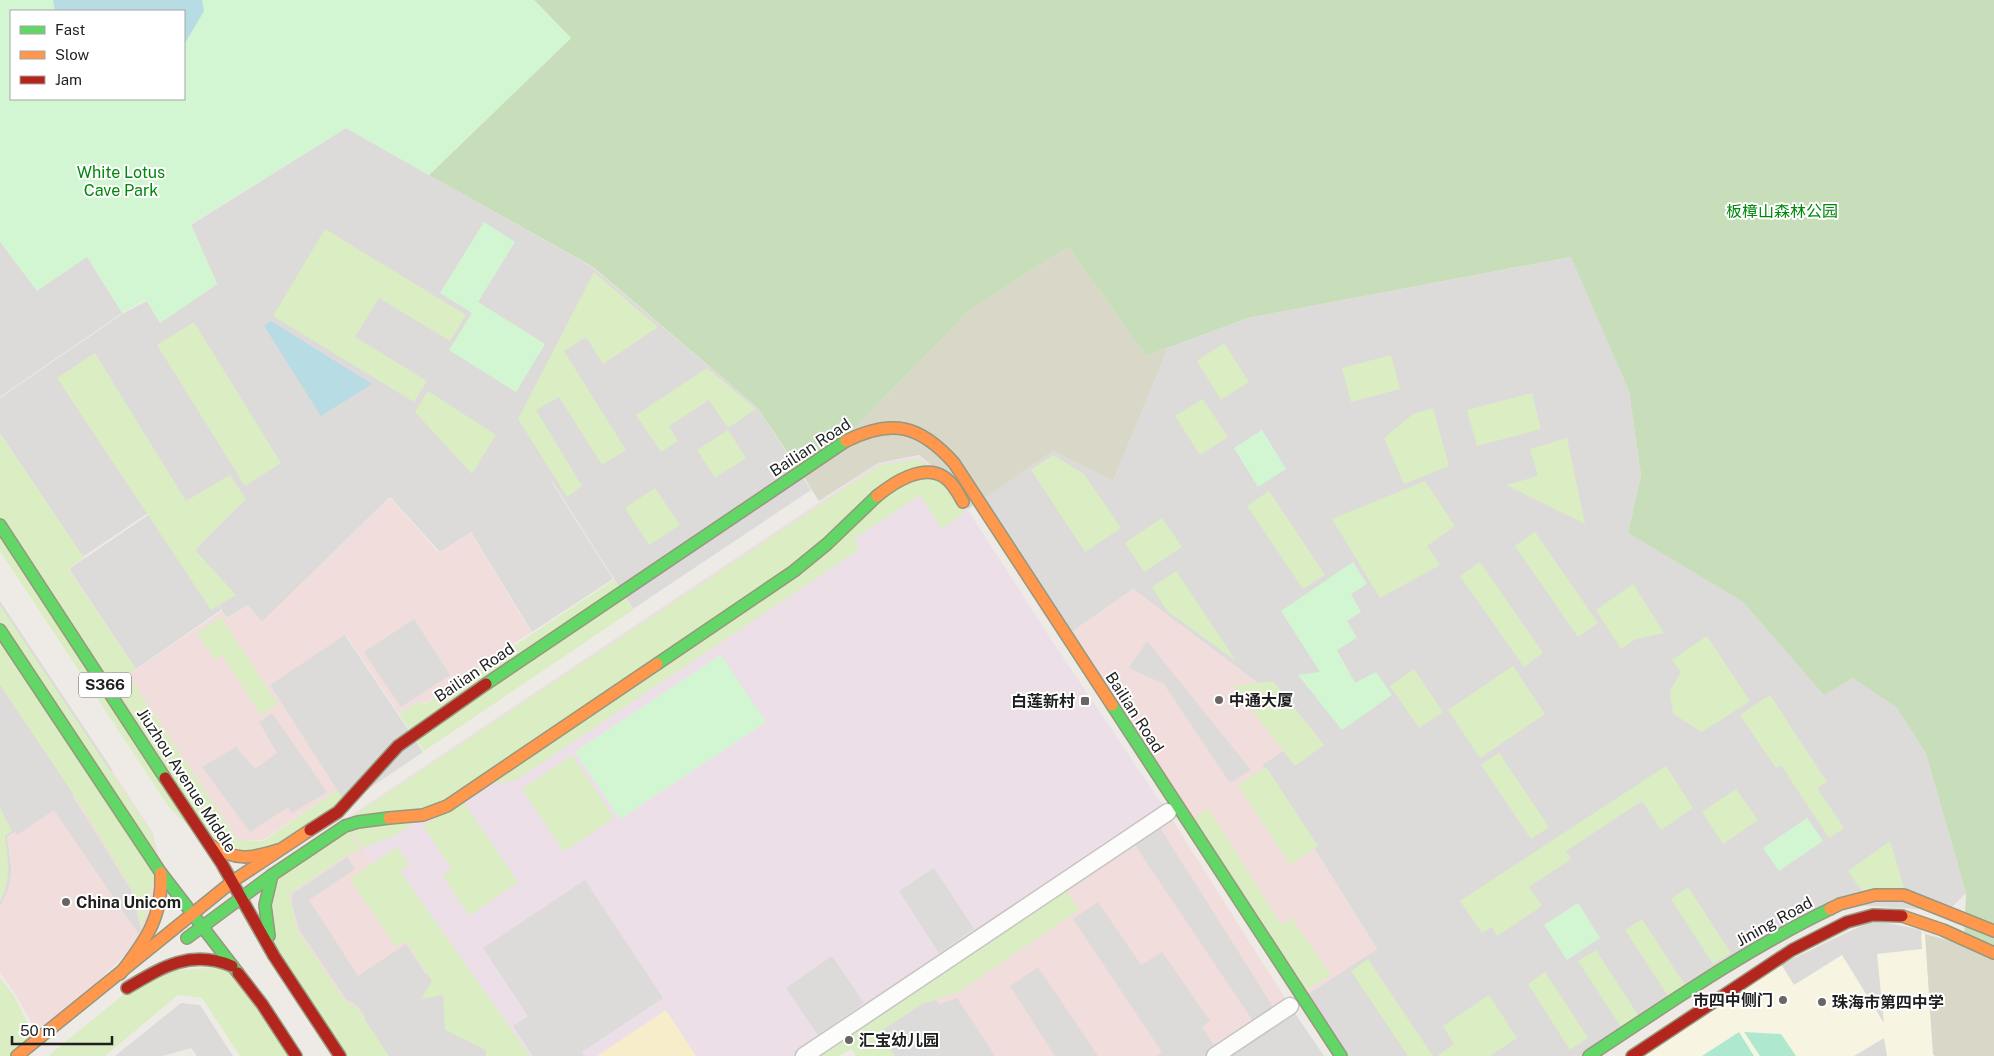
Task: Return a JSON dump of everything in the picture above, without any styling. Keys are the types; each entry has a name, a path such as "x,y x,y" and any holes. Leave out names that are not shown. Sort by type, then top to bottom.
{"main road":[{"name":"Bailian Road","path":"120,974 233,881 343,808 393,751 420,729 837,447 861,433 886,426 911,428 930,438 954,463 1342,1056"},
{"path":"181,943 272,875 351,823 377,818 428,814 447,806 794,571 820,551 865,507 900,481 927,472 937,473 948,479 968,509"},
{"name":"Jiuzhou Avenue Middle","path":"0,525 210,845 233,881 274,956 340,1056"},
{"path":"0,630 161,873 262,1004 296,1056"},
{"path":"1157,796 1179,829"},
{"path":"210,845 222,854 246,859 278,850"},
{"path":"17,1056 120,974 154,928 160,909 161,873"},
{"path":"272,875 266,890 264,906 266,925 274,956"},
{"name":"Jining Road","path":"1589,1056 1737,959 1790,928 1840,904 1875,896 1904,895 1994,931"},
{"name":"Jining Road","path":"1632,1056 1792,950 1847,922 1873,915 1898,915 1943,930 1994,953"},
{"path":"166,954 123,990 163,967 186,958 206,958 232,966"}],"street":[{"path":"804,1056 1168,812"},
{"path":"1215,1056 1290,1005"}],"shaded area":[{"path":"346,128 592,267 757,407 811,490 633,609 552,481 440,552 390,497 262,622 248,605 227,618 154,509 83,557 0,433 0,398 122,314 147,301 160,323 217,284 191,225"},
{"path":"0,242 37,291 87,257 122,313 0,397"},
{"path":"1068,247 1146,356 1168,348 1113,481 1053,451 968,509 948,479 919,455 878,463 819,501 805,479 971,309"},
{"path":"1572,257 1629,391 1641,475 1628,533 1743,602 1824,694 1853,677 1897,708 1926,754 1966,893 1948,911 1840,904 1588,1056 1342,1056 1303,997 1377,949 1262,765 1297,741 1263,687 1133,589 1066,636 979,501 1053,451 1113,481 1168,348 1248,318"},
{"path":"1546,274 1558,318 1582,363 1605,453 1574,462 1562,380 1518,281"},
{"path":"1326,325 1338,369 1312,376 1321,408 1349,400 1360,440 1326,451 1298,407 1272,425 1253,394 1293,368 1272,335"},
{"path":"656,331 700,369 638,411 607,365"},
{"path":"1510,340 1524,388 1443,410 1429,362"},
{"path":"709,401 726,427 688,453 671,427"},
{"path":"1380,438 1388,458 1304,494 1291,477"},
{"path":"443,447 498,509 441,547 429,532 455,508 420,468"},
{"path":"919,456 948,479 1054,644 1168,813 809,1056 502,1056 344,820 878,463"},
{"path":"1185,460 1199,482 1159,508 1145,486"},
{"path":"551,481 613,579 532,632 471,532"},
{"path":"390,498 439,553 471,533 531,632 427,702 417,702 399,714 346,635 270,685 337,790 263,840 238,840 128,675 222,611 227,619 248,605 262,622"},
{"path":"1630,500 1625,535 1701,581 1658,610 1639,578 1589,528 1586,512"},
{"path":"154,511 221,610 136,669 69,569"},
{"path":"1222,532 1279,615 1257,630 1200,547"},
{"path":"1133,589 1263,687 1297,741 1262,765 1377,949 1303,997 1066,636"},
{"path":"0,601 113,771 7,837 12,872 8,891 0,907"},
{"path":"414,619 450,675 401,707 364,652"},
{"path":"1460,633 1490,675 1466,692 1437,650"},
{"path":"345,635 423,752 346,804 270,685"},
{"path":"1147,641 1251,770 1230,783 1164,684 1129,668"},
{"path":"0,687 82,811 131,890 141,930 138,933 54,810 17,835 4,812 30,796 39,766 22,760 7,735 11,716 0,713"},
{"path":"1586,694 1609,728 1590,733 1593,755 1561,778 1530,732"},
{"path":"272,713 327,792 292,813 288,807 250,832 202,767 236,747 255,769 277,753 259,722"},
{"path":"1367,762 1453,894 1426,912 1340,780"},
{"path":"113,772 153,833 159,861 154,927 40,1037 14,992 0,973 0,908 8,891 12,871 7,837"},
{"path":"1448,783 1498,857 1480,869 1430,795"},
{"path":"1168,813 1290,1006 1214,1056 973,1056 923,979"},
{"path":"344,820 440,964 325,1045 266,925"},
{"path":"1159,826 1275,1010 1255,1024 1133,842"},
{"path":"1669,832 1697,875 1603,937 1575,894"},
{"path":"347,857 355,869 309,900 358,976 406,944 430,981 419,999 419,1020 382,1044 358,1006 346,999 299,929 292,904 292,894"},
{"path":"934,868 974,929 939,953 899,891"},
{"path":"585,880 663,998 582,1052 584,1056 533,1056 513,1026 528,1016 483,948"},
{"path":"1098,902 1141,965 1162,952 1210,1021 1202,1027 1217,1050 1207,1056 1157,1056 1162,1052 1073,919"},
{"path":"1874,920 1921,930 1922,949 1877,954 1884,1023 1842,955 1794,985 1781,964"},
{"name":"珠海市第四中学","path":"1925,934 1934,1056 1633,1056 1792,950"},
{"path":"1925,934 1994,953 1994,1056 1935,1056 1933,1054"},
{"path":"1507,946 1526,949 1538,969 1497,996 1478,966"},
{"path":"832,956 864,1003 818,1035 786,988"},
{"path":"440,964 502,1056 333,1056 326,1045"},
{"path":"1038,967 1098,1056 1055,1056 1010,986"},
{"path":"923,979 972,1056 877,1056 856,1024"},
{"path":"957,998 995,1056 954,1056 924,1010"},
{"path":"181,1003 200,1005 233,1056 197,1056 191,1048 163,1056 115,1056"},
{"path":"1290,1006 1324,1056 1215,1056"},
{"path":"1290,1012 1320,1056 1269,1056 1255,1035"},
{"path":"1884,1038 1887,1056 1854,1056"}],"green space":[{"name":"White Lotus Cave Park","path":"0,0 534,0 571,38 429,175 346,128 191,224 217,284 160,323 146,300 122,313 87,257 37,291 0,242"},
{"name":"板樟山森林公园","path":"534,0 1994,0 1994,953 1964,939 1966,893 1926,754 1897,708 1853,678 1824,695 1743,602 1628,533 1641,475 1629,391 1571,257 1248,318 1146,356 1068,247 971,309 805,479 757,407 593,267 429,175 571,38"},
{"path":"484,222 515,242 478,302 545,344 516,392 449,350 472,313 440,293"},
{"path":"325,229 466,315 450,341 379,298 355,337 427,381 414,402 273,316"},
{"path":"594,272 658,327 603,364 586,337 564,351 626,450 602,465 559,397 536,410 582,486 567,497 518,419"},
{"path":"194,322 281,463 245,486 157,345"},
{"path":"1224,343 1249,382 1221,400 1197,361"},
{"path":"95,353 186,501 230,475 246,499 195,550 236,595 211,610 57,378"},
{"path":"1391,355 1400,389 1351,402 1342,368"},
{"path":"707,368 756,409 728,428 709,400 669,426 678,441 661,452 636,415"},
{"path":"428,391 496,435 472,474 415,412"},
{"path":"1532,393 1541,429 1477,446 1467,410"},
{"path":"1203,399 1228,437 1200,455 1175,416"},
{"path":"1433,408 1449,466 1404,484 1384,438 1413,414"},
{"path":"728,430 746,458 715,478 697,450"},
{"path":"1262,430 1286,469 1258,487 1234,448"},
{"path":"0,433 84,558 68,569 136,669 128,675 238,840 263,841 337,790 346,804 258,856 194,832 169,807 0,551"},
{"path":"1567,438 1585,524 1506,485 1538,476 1530,449"},
{"path":"1053,455 1084,474 1121,528 1085,552 1031,470"},
{"path":"919,459 946,482 965,512 942,529 920,495 854,539 860,549 516,780 468,787 394,836 363,848 345,821 879,465"},
{"path":"1425,481 1455,526 1427,546 1440,565 1380,598 1332,519"},
{"path":"655,488 680,525 649,545 625,508"},
{"path":"1269,491 1325,575 1303,589 1247,506"},
{"path":"1162,518 1182,547 1144,572 1125,543"},
{"path":"1535,532 1598,623 1578,637 1515,546"},
{"path":"1353,562 1367,584 1351,594 1361,612 1347,621 1357,638 1337,650 1355,683 1376,672 1392,695 1342,730 1298,675 1320,672 1281,611"},
{"path":"1480,562 1543,653 1524,667 1460,576"},
{"path":"1176,571 1236,661 1167,611 1152,587"},
{"path":"614,580 633,610 424,751 399,714 417,702 427,703"},
{"path":"1633,584 1664,633 1636,639 1621,649 1596,610"},
{"path":"0,605 152,834 158,862 142,929 132,890 84,810 0,685"},
{"path":"221,617 278,704 261,715 222,655 215,660 197,633"},
{"path":"1707,636 1750,701 1702,732 1673,714 1670,691 1681,672 1672,660"},
{"path":"721,655 766,722 620,819 575,752"},
{"path":"1513,666 1545,714 1480,758 1448,710"},
{"path":"1414,669 1443,712 1419,728 1390,686"},
{"path":"1273,681 1324,745 1295,766 1233,686"},
{"path":"1770,695 1827,782 1817,788 1844,828 1829,838 1781,765 1776,768 1740,715"},
{"path":"1499,753 1549,827 1531,839 1481,765"},
{"path":"572,755 614,818 564,852 522,789"},
{"path":"1666,766 1693,808 1661,830 1642,801 1566,851 1571,859 1529,887 1542,906 1497,936 1492,927 1482,933 1460,901"},
{"path":"1266,767 1318,846 1290,865 1238,785"},
{"path":"1736,789 1758,820 1723,844 1702,812"},
{"path":"462,800 518,882 469,916 443,876 452,869 423,826"},
{"path":"0,808 12,831 5,836 8,878 0,902"},
{"path":"1208,808 1282,925 1292,918 1331,975 1303,992 1191,820"},
{"path":"1807,818 1823,841 1779,871 1763,848"},
{"path":"344,822 361,849 347,855 289,894 297,930 345,1001 358,1009 389,1056 334,1056 272,944 274,875"},
{"path":"1890,841 1905,891 1864,894 1848,871"},
{"path":"397,847 409,865 400,871 530,1056 486,1056 486,1050 445,1030 443,995 421,999 432,981 406,941 396,947 350,879"},
{"path":"1060,881 1079,910 957,993 922,1004 880,1032 895,1056 856,1056 851,1049 839,1056 796,1056"},
{"path":"1688,887 1731,953 1713,964 1671,899"},
{"path":"1578,903 1600,938 1567,960 1544,925"},
{"path":"1642,919 1685,985 1668,996 1625,930"},
{"path":"1596,950 1638,1015 1621,1027 1578,961"},
{"path":"1368,959 1433,1056 1408,1056 1351,971"},
{"path":"224,967 296,1056 240,1056 202,998 178,995 105,1056 48,1056 128,991 163,971"},
{"path":"1545,972 1588,1038 1570,1050 1528,984"},
{"path":"0,978 13,994 35,1037 11,1056 0,1056"},
{"path":"1489,995 1517,1038 1490,1056 1437,1056 1454,1044 1443,1026"},
{"path":"1739,1032 1754,1056 1702,1056"},
{"path":"1744,1032 1781,1034 1796,1056 1760,1056"}],"sand":[{"path":"666,1010 696,1056 597,1056"}],"water":[{"path":"53,0 202,0 204,11 185,43 185,10 55,10"},
{"path":"271,321 372,384 321,416 264,326"}],"traffic: fast":[{"path":"486,684 846,441"},
{"path":"657,664 794,571 827,544 877,496"},
{"path":"0,525 165,778"},
{"path":"0,630 161,873 238,973"},
{"path":"1112,705 1341,1056"},
{"path":"187,938 272,875 345,826 358,822 389,818"},
{"path":"269,936 265,905 272,875"},
{"path":"1589,1056 1737,960 1830,909"}],"traffic: slow":[{"path":"846,441 878,429 904,429 917,433 941,450 954,463 1112,705"},
{"path":"877,496 909,476 927,472 936,473 947,479 963,502"},
{"path":"389,818 423,815 447,806 657,664"},
{"path":"17,1056 233,881 310,830"},
{"path":"210,845 228,854 243,857 251,857 278,850"},
{"path":"120,974 145,939 156,915 161,889 161,873"},
{"path":"1830,909 1840,904 1875,895 1904,895 1994,931"},
{"path":"1902,916 1943,930 1994,953"}],"traffic: jam":[{"path":"310,830 338,812 398,746 486,684"},
{"path":"165,778 222,864 274,956 340,1056"},
{"path":"1632,1056 1792,950 1847,922 1873,915 1902,916"},
{"path":"127,988 165,967 190,960 203,959 232,966"},
{"path":"238,973 262,1004 296,1056"}],"place":[{"name":"中通大厦","path":"1219,700"},
{"name":"白莲新村","path":"1085,701"},
{"name":"China Unicom","path":"66,902"},
{"name":"市四中侧门","path":"1783,1000"},
{"name":"珠海市第四中学","path":"1822,1002"},
{"name":"汇宝幼儿园","path":"849,1040"}]}
